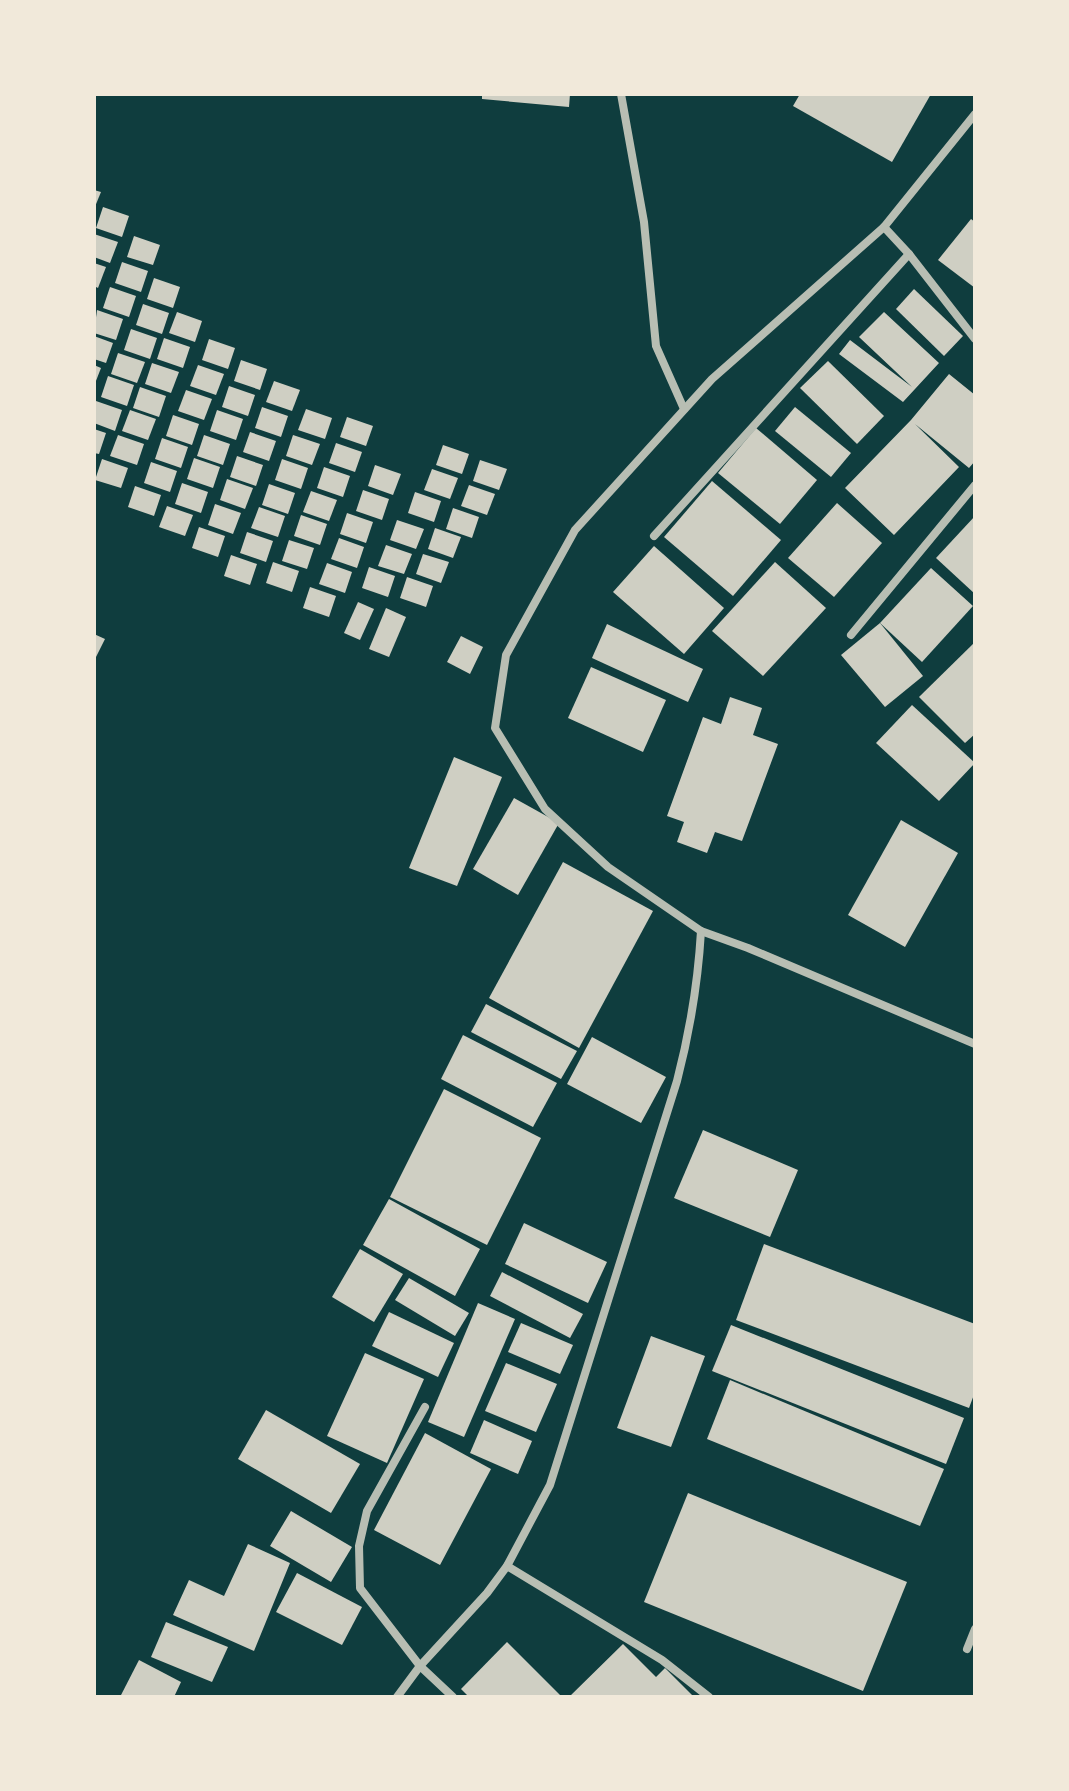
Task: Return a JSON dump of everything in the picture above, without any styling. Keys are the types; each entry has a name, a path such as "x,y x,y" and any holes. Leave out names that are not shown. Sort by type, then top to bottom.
{"street":[{"path":"621,94 644,222 656,346 684,409"},
{"path":"975,114 884,227 712,379 575,530 506,655 495,728 545,809 608,867 701,931 975,1044"},
{"path":"884,227 975,339"},
{"path":"654,536 909,254"},
{"path":"851,635 975,485"},
{"path":"397,1697 507,1566 550,1485 677,1081 694,1007 701,931"},
{"path":"425,1407 367,1511 359,1546 360,1588 420,1666 453,1697"},
{"path":"507,1566 662,1660 709,1697"},
{"path":"967,1649 975,1629"}],"building":[{"path":"482,94 570,94 569,107 482,99"},
{"path":"800,94 931,94 892,162 793,106"},
{"path":"94,190 101,192 94,209"},
{"path":"103,207 129,216 122,237 96,228"},
{"path":"971,219 975,222 975,288 938,260"},
{"path":"94,234 118,242 110,263 94,257"},
{"path":"134,236 160,245 153,265 127,257"},
{"path":"122,262 148,271 141,292 115,283"},
{"path":"94,263 106,267 98,288 94,286"},
{"path":"154,278 180,287 173,308 147,299"},
{"path":"110,287 136,296 129,317 103,308"},
{"path":"914,289 963,336 944,356 896,309"},
{"path":"143,304 169,313 162,334 136,325"},
{"path":"97,310 123,319 116,340 94,333"},
{"path":"177,312 202,321 195,342 169,333"},
{"path":"884,312 939,363 903,402 839,354 850,340 912,387 859,337"},
{"path":"131,329 157,338 150,359 124,350"},
{"path":"94,336 113,343 106,363 94,359"},
{"path":"164,338 190,347 183,368 157,359"},
{"path":"209,339 235,348 228,369 202,360"},
{"path":"118,353 145,362 137,383 111,374"},
{"path":"241,360 267,369 260,390 234,381"},
{"path":"828,361 884,416 857,444 800,388"},
{"path":"152,363 179,372 171,393 145,384"},
{"path":"94,365 101,368 94,386"},
{"path":"198,365 224,374 216,395 190,386"},
{"path":"949,374 975,395 975,461 969,468 915,424 959,467 894,535 845,488 911,420"},
{"path":"108,376 134,385 127,406 101,397"},
{"path":"274,381 300,390 292,411 266,402"},
{"path":"229,386 255,395 248,416 222,407"},
{"path":"140,387 166,396 159,417 133,408"},
{"path":"186,390 212,399 204,420 178,411"},
{"path":"96,401 122,410 115,431 94,423"},
{"path":"262,407 288,416 281,437 255,428"},
{"path":"795,407 851,453 831,477 775,431"},
{"path":"306,409 332,418 325,439 298,430"},
{"path":"130,410 156,419 148,440 122,431"},
{"path":"217,410 243,419 236,440 210,431"},
{"path":"173,415 199,424 192,445 166,436"},
{"path":"347,417 373,426 366,446 340,437"},
{"path":"756,428 817,480 780,524 718,473"},
{"path":"94,429 106,433 99,454 94,453"},
{"path":"250,432 276,441 269,461 243,452"},
{"path":"118,435 144,444 137,465 110,456"},
{"path":"204,435 230,444 223,465 197,456"},
{"path":"293,435 320,444 312,465 286,456"},
{"path":"162,438 188,447 181,468 155,459"},
{"path":"336,443 362,452 355,472 329,463"},
{"path":"443,445 469,454 462,474 436,465"},
{"path":"237,456 263,465 256,486 230,477"},
{"path":"194,458 220,467 213,488 187,479"},
{"path":"102,459 128,468 121,488 95,480"},
{"path":"282,459 308,468 301,489 275,480"},
{"path":"480,460 507,469 499,490 473,481"},
{"path":"151,462 177,471 170,492 144,483"},
{"path":"375,465 401,474 393,495 368,486"},
{"path":"324,467 350,476 343,497 317,488"},
{"path":"432,469 458,478 450,499 424,490"},
{"path":"227,479 253,488 245,509 220,500"},
{"path":"712,481 781,540 733,596 664,537"},
{"path":"182,483 208,492 201,513 175,504"},
{"path":"269,484 295,493 288,514 262,505"},
{"path":"469,485 495,494 487,515 461,506"},
{"path":"135,486 161,495 154,516 128,507"},
{"path":"363,490 389,499 382,520 356,511"},
{"path":"311,491 337,500 329,521 303,512"},
{"path":"415,492 441,501 434,522 408,513"},
{"path":"837,503 882,543 834,597 788,558"},
{"path":"215,504 241,513 233,534 208,525"},
{"path":"167,506 193,515 185,536 159,527"},
{"path":"259,507 285,516 278,537 251,528"},
{"path":"453,508 479,517 472,538 446,529"},
{"path":"347,513 373,522 366,543 340,534"},
{"path":"301,515 327,524 320,545 294,536"},
{"path":"975,516 975,594 936,558"},
{"path":"397,520 424,529 416,549 390,540"},
{"path":"199,527 225,536 218,557 192,548"},
{"path":"435,528 461,537 453,558 428,549"},
{"path":"247,532 273,541 266,562 240,553"},
{"path":"339,538 364,547 357,568 331,559"},
{"path":"289,540 314,548 307,569 282,561"},
{"path":"386,545 412,554 404,574 378,566"},
{"path":"654,546 724,608 684,654 613,592"},
{"path":"423,554 449,562 441,583 416,574"},
{"path":"231,555 257,564 250,585 224,576"},
{"path":"273,562 299,571 292,592 266,583"},
{"path":"775,562 826,608 763,676 712,631"},
{"path":"327,563 352,572 345,593 319,584"},
{"path":"369,567 395,576 388,597 362,588"},
{"path":"931,568 973,606 922,662 880,623"},
{"path":"407,577 433,586 426,607 400,598"},
{"path":"310,587 336,596 329,617 303,608"},
{"path":"358,602 374,609 360,640 344,633"},
{"path":"386,608 406,617 389,657 369,649"},
{"path":"880,623 923,676 885,707 841,655"},
{"path":"607,624 703,669 688,702 592,658"},
{"path":"94,634 105,639 94,661"},
{"path":"461,636 483,647 470,674 447,662"},
{"path":"975,642 975,734 965,743 919,697"},
{"path":"591,667 666,700 643,752 568,718"},
{"path":"730,697 762,708 753,735 778,744 742,841 715,832 707,853 677,842 684,822 667,816 703,717 721,724"},
{"path":"912,705 975,763 939,801 876,743"},
{"path":"454,757 502,777 457,886 409,868"},
{"path":"514,798 559,823 518,895 473,869"},
{"path":"901,820 958,853 905,947 848,915"},
{"path":"563,862 653,911 579,1048 489,998"},
{"path":"486,1004 577,1051 561,1079 471,1032"},
{"path":"463,1035 557,1083 533,1127 441,1079"},
{"path":"592,1037 666,1077 641,1123 567,1084"},
{"path":"444,1089 541,1138 487,1245 390,1197"},
{"path":"703,1130 798,1170 770,1237 674,1198"},
{"path":"389,1199 480,1249 455,1296 363,1245"},
{"path":"524,1223 607,1262 588,1303 505,1264"},
{"path":"764,1244 975,1324 975,1392 969,1408 736,1320"},
{"path":"360,1249 403,1274 374,1322 332,1297"},
{"path":"502,1272 583,1314 570,1338 490,1296"},
{"path":"409,1278 469,1313 455,1336 395,1300"},
{"path":"478,1303 515,1319 464,1437 428,1422"},
{"path":"389,1312 454,1343 438,1377 372,1346"},
{"path":"521,1323 573,1345 560,1374 508,1352"},
{"path":"731,1325 964,1418 946,1464 712,1371"},
{"path":"651,1336 705,1356 671,1447 617,1428"},
{"path":"365,1353 424,1379 387,1463 327,1436"},
{"path":"506,1363 557,1384 536,1432 485,1411"},
{"path":"730,1380 944,1469 920,1526 707,1439"},
{"path":"266,1410 360,1464 331,1513 238,1459"},
{"path":"484,1420 532,1441 518,1474 470,1453"},
{"path":"425,1433 491,1469 440,1565 374,1530"},
{"path":"688,1493 907,1582 863,1691 644,1602"},
{"path":"291,1511 352,1547 331,1582 270,1546"},
{"path":"248,1544 290,1563 254,1651 173,1615 189,1580 224,1596"},
{"path":"297,1573 362,1607 342,1645 276,1612"},
{"path":"166,1622 228,1647 212,1682 151,1657"},
{"path":"507,1642 562,1697 469,1697 461,1689"},
{"path":"623,1644 656,1677 665,1668 694,1697 569,1697"},
{"path":"139,1660 181,1682 174,1697 120,1697"}]}
